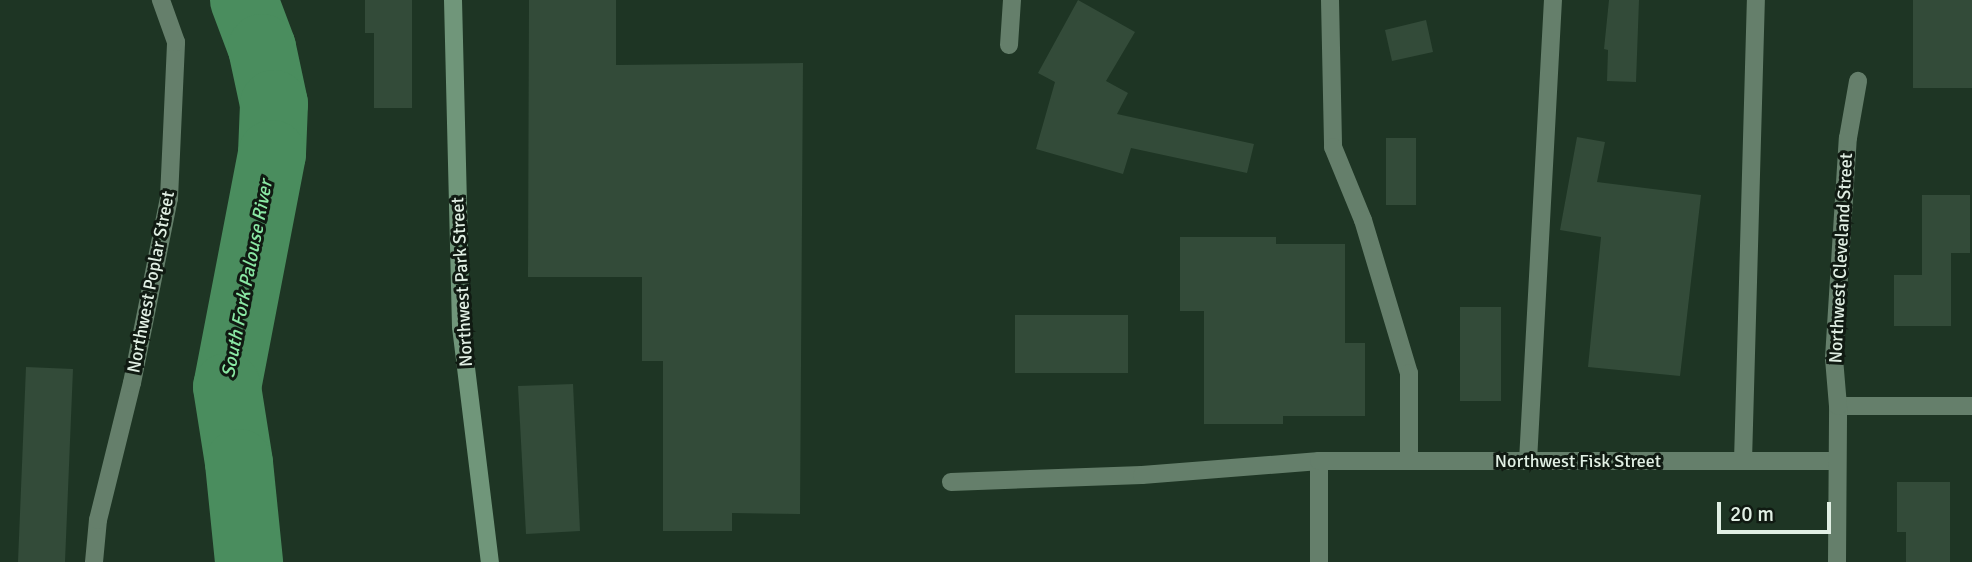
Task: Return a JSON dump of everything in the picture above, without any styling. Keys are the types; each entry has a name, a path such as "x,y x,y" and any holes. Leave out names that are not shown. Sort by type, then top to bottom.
{"street":[{"name":"Northwest Poplar Street","path":"94,562 99,520 132,383 170,198 176,43 161,0"},
{"name":"Northwest Park Street","path":"453,0 461,327 490,562"},
{"path":"1009,45 1012,0"},
{"path":"1330,0 1333,147 1363,220 1409,373 1409,460"},
{"path":"1528,461 1553,0"},
{"path":"1743,461 1756,0"},
{"name":"Northwest Cleveland Street","path":"1837,562 1838,406 1834,358 1848,138 1858,81"},
{"path":"1838,406 1972,406"},
{"path":"1319,461 1319,562"},
{"name":"Northwest Fisk Street","path":"951,482 1142,475 1319,461 1837,461"}],"building":[{"path":"365,0 412,0 412,108 374,108 374,33 365,33"},
{"path":"529,0 616,0 616,65 803,63 800,514 732,513 732,531 663,531 663,361 642,361 642,277 528,277"},
{"path":"1078,0 1135,32 1106,81 1128,93 1117,114 1254,144 1247,173 1131,148 1123,174 1036,149 1055,82 1038,73"},
{"path":"1609,0 1639,0 1636,82 1607,81 1608,50 1604,49"},
{"path":"1913,0 1972,0 1972,88 1913,88"},
{"path":"1426,20 1433,52 1392,61 1385,30"},
{"path":"1577,137 1605,142 1597,182 1701,195 1680,376 1588,367 1601,237 1560,230"},
{"path":"1386,138 1416,138 1416,205 1386,205"},
{"path":"1922,195 1970,195 1970,253 1951,253 1951,326 1894,326 1894,275 1922,275"},
{"path":"1180,237 1276,237 1276,244 1345,244 1345,343 1365,343 1365,416 1283,416 1283,424 1204,424 1204,311 1180,311"},
{"path":"1460,307 1501,307 1501,401 1460,401"},
{"path":"1015,315 1128,315 1128,373 1015,373"},
{"path":"26,367 73,369 65,562 18,562"},
{"path":"573,384 580,531 526,534 518,386"},
{"path":"1897,482 1950,482 1950,562 1906,562 1906,532 1897,532"}],"waterway":[{"name":"South Fork Palouse River","path":"244,0 262,48 274,104 272,154 227,387 239,463 249,562"}]}
